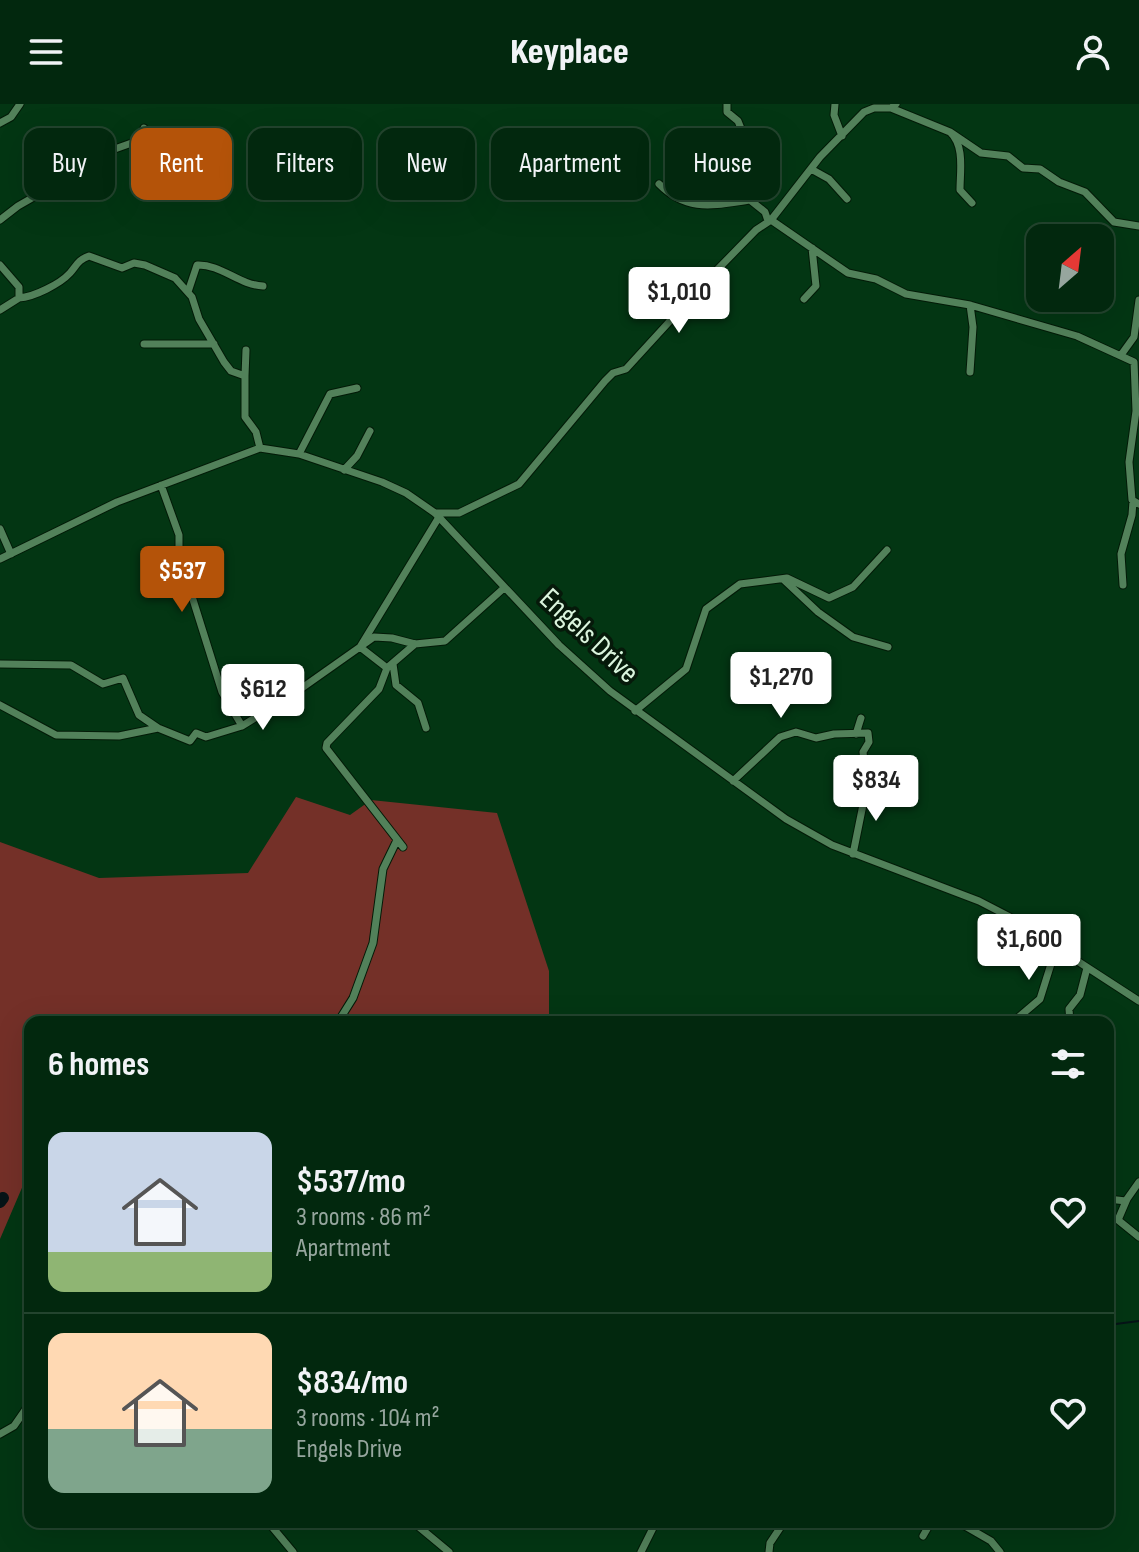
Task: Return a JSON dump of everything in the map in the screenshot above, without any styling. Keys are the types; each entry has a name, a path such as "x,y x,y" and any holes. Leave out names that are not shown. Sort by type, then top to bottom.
{"street":[{"path":"0,123 11,117 20,104"},
{"path":"727,104 727,112 738,121 741,128"},
{"path":"835,104 834,115 842,136"},
{"path":"360,647 437,515 459,513 519,484 605,381 613,373 626,369 669,322 684,298 769,221 811,169 864,112 894,106 950,132 981,153 1008,156 1023,168 1040,169 1059,182 1085,192 1114,222 1139,226"},
{"path":"950,132 960,145 960,190 972,203"},
{"path":"0,220 18,206 88,166 98,155 131,143"},
{"path":"811,169 829,179 847,199"},
{"path":"659,184 670,195 684,201 713,207 750,200 765,212 769,221 848,273 876,279 906,294 970,305 1077,336 1137,363 1136,411 1129,462 1136,503 1121,554 1123,585"},
{"path":"804,299 816,286 812,248"},
{"path":"0,310 69,275 79,260 89,256 122,268 134,263 145,265 175,278 188,292 199,319 231,371 245,376"},
{"path":"0,265 19,287 19,298"},
{"path":"188,292 197,265 210,265 249,286 263,286"},
{"path":"1121,355 1134,337 1139,300"},
{"path":"970,305 973,327 970,372"},
{"path":"144,344 214,344"},
{"path":"246,350 245,417 256,432 260,448"},
{"path":"299,454 330,394 357,388"},
{"path":"344,470 357,456 370,431"},
{"name":"Engels Drive","path":"0,559 88,514 260,448 299,454 388,484 437,515 559,645 635,711 733,781 814,836 853,854 979,901 1008,916 1139,1001"},
{"path":"161,485 179,535 179,555 222,692 242,726"},
{"path":"0,529 11,554"},
{"path":"635,711 686,669 706,609 740,584 787,578 829,598 853,587 887,550"},
{"path":"782,579 818,612 853,637 888,647"},
{"path":"0,664 71,665 103,684 123,678 139,715 158,728 190,741 196,733 206,737 242,726 374,637 415,644 445,641 504,588"},
{"path":"403,847 326,748 327,743 379,689 390,666 415,644"},
{"path":"360,647 390,666 396,685 418,703 426,728"},
{"path":"0,705 56,735 119,736 158,728"},
{"path":"856,734 861,718"},
{"path":"733,781 780,737 796,732 816,738 868,733 869,742 863,752 866,783 853,854"},
{"path":"342,1016 353,998 373,943 383,869 397,840"},
{"path":"1020,1016 1040,999 1056,948"},
{"path":"1070,1016 1069,1009 1080,995 1087,968"},
{"path":"1139,1182 1118,1220 1139,1237"},
{"path":"1114,1200 1126,1201"},
{"path":"0,1434 14,1426 24,1412"},
{"path":"273,1528 293,1552"},
{"path":"420,1528 449,1552"},
{"path":"641,1552 653,1528"},
{"path":"769,1552 770,1543 780,1528"},
{"path":"923,1536 928,1528"},
{"path":"968,1528 991,1541 1000,1552"}],"shaded area":[{"path":"296,797 350,815 371,800 497,813 549,971 549,1016 24,1016 24,1183 0,1239 0,842 99,878 248,873"}],"waterway":[{"path":"0,1202 3,1198"},
{"path":"1114,1324 1139,1321"}]}
